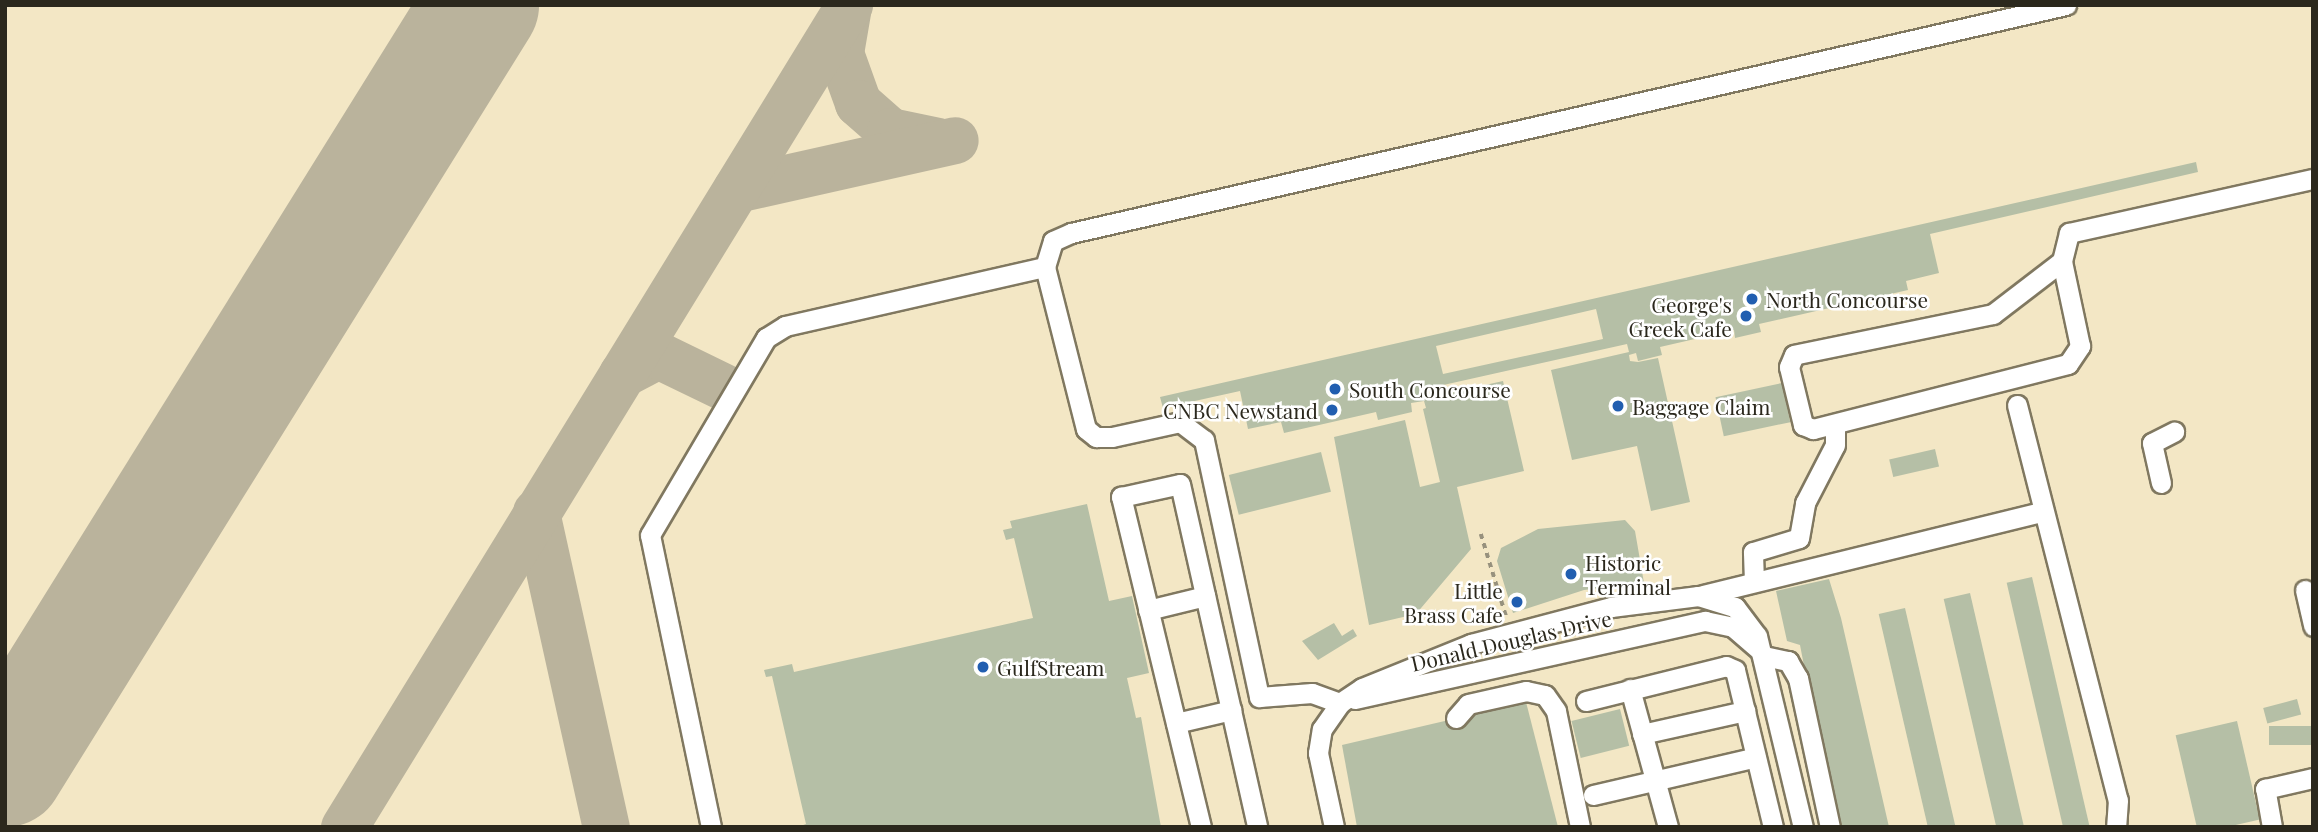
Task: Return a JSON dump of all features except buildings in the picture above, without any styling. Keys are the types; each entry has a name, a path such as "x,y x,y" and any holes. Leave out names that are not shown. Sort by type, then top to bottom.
{"street":[{"path":"1259,696 1203,440 1180,422 1112,437 1096,437 1086,429 1045,267 1053,241 1071,233 2066,5"},
{"path":"2063,261 1993,314 1794,355 1789,367 1803,425 1835,424 2068,364 2080,346 2063,261 2062,242 2074,230 2313,179"},
{"path":"711,827 650,535 766,338 785,326 1045,267"},
{"path":"2017,405 2042,512 2054,531 2118,800 2116,827"},
{"path":"1754,582 1753,552 1798,538 1805,503 1835,445 1835,424"},
{"path":"2161,484 2152,443 2174,432"},
{"path":"1201,827 1121,497 1180,484 1257,827"},
{"path":"1698,596 2042,512"},
{"path":"2305,590 2313,626"},
{"path":"1148,610 1205,596"},
{"name":"Donald Douglas Drive","path":"1332,826 1318,753 1322,729 1340,703 1392,672 1471,644 1611,607 1698,596 1735,607 1764,656 1803,827"},
{"name":"Donald Douglas Drive","path":"1340,703 1705,621 1733,627 1764,656"},
{"path":"1764,656 1788,661 1798,678 1830,827"},
{"path":"1586,701 1726,666 1735,670 1773,827"},
{"path":"1630,689 1653,783 1668,827"},
{"path":"1456,718 1468,704 1526,691 1545,695 1556,711 1580,827"},
{"path":"1176,723 1259,696 1312,693 1340,703"},
{"path":"1642,734 1745,711"},
{"path":"1593,795 1756,757"},
{"path":"2272,827 2264,789 2313,778"}],"path":[{"path":"1481,534 1506,616"}],"shaded area":[{"path":"5,5 2313,5 2313,827 5,827"}],"taxiway":[{"path":"344,827 849,5"},
{"path":"847,12 840,53 858,103 890,131 938,141"},
{"path":"736,189 955,140"},
{"path":"622,374 658,355 724,387"},
{"path":"536,512 606,827"}],"runway":[{"path":"5,768 480,5"}],"place":[{"name":"North Concourse","path":"1752,299"},
{"name":"George's Greek Cafe","path":"1746,316"},
{"name":"South Concourse","path":"1335,389"},
{"name":"Baggage Claim","path":"1618,406"},
{"name":"CNBC Newstand","path":"1332,410"},
{"name":"Historic Terminal","path":"1571,574"},
{"name":"Little Brass Cafe","path":"1517,602"},
{"name":"GulfStream","path":"983,667"}]}
